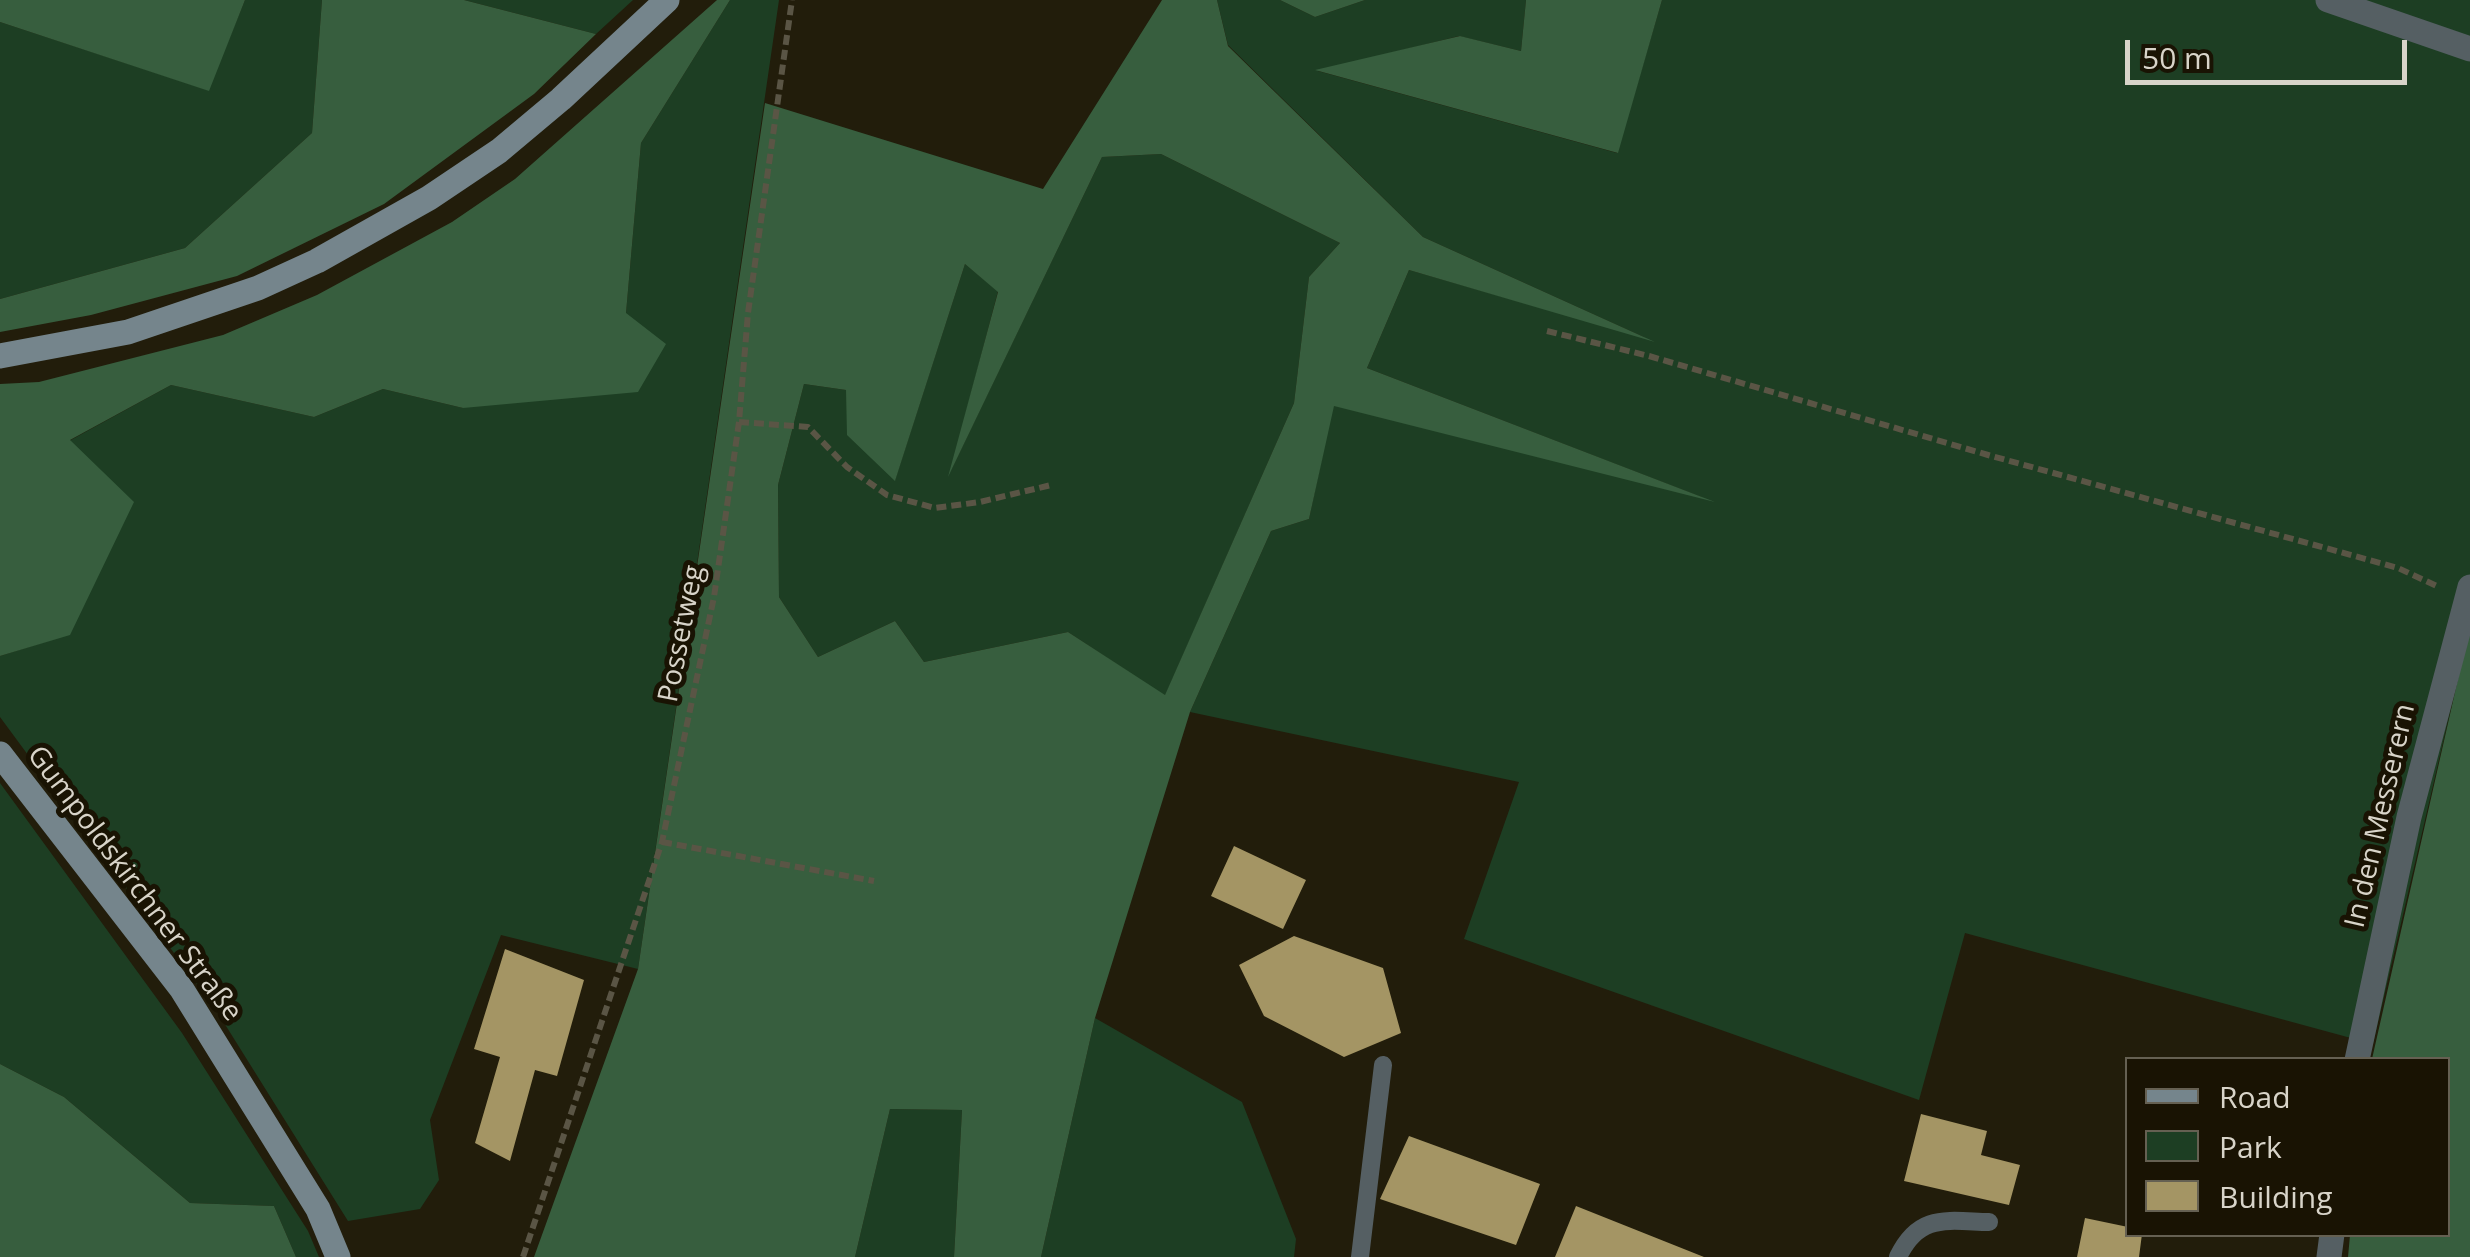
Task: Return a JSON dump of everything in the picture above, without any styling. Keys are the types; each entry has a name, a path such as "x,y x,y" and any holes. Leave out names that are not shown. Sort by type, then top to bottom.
{"main road":[{"path":"0,356 128,332 258,288 317,261 429,198 499,151 561,100 667,0"},
{"name":"Gumpoldskirchner Straße","path":"0,754 181,988 318,1209 338,1257"}],"street":[{"path":"2328,0 2470,49"},
{"name":"In den Messerern","path":"2358,1057 2409,816 2468,593"}],"lane":[{"path":"1360,1257 1384,1065"},
{"path":"1898,1257 1906,1240 1935,1220 1989,1222"}],"path":[{"name":"Possetweg","path":"523,1257 662,842 714,597 792,0"},
{"path":"1547,331 1649,356 2398,568 2468,593"},
{"path":"739,422 808,428 847,468 887,495 935,508 1051,485"},
{"path":"662,842 874,881"}],"green space":[{"path":"0,0 245,0 209,91 0,22"},
{"path":"245,0 322,0 312,133 185,248 0,299 0,22 208,90"},
{"path":"322,0 464,0 596,34 534,94 384,204 237,276 91,315 0,332 0,299 185,248 312,133"},
{"path":"464,0 633,0 596,34"},
{"path":"717,0 730,0 641,143 626,313 666,344 638,392 463,408 383,389 314,417 171,385 70,440 134,502 70,635 0,656 0,384 39,382 223,335 317,295 452,222 515,179"},
{"path":"730,0 779,0 638,969 501,935 430,1120 439,1180 420,1209 348,1221 216,1010 0,717 0,656 70,634 69,441 171,385 314,417 383,389 463,408 626,313 641,143"},
{"path":"1162,0 1217,0 1228,46 1423,237 1655,342 1409,270 1367,368 1715,502 1334,406 1309,519 1271,531 1190,712 1095,1018 1041,1257 954,1257 962,1110 890,1109 855,1257 534,1257 638,969 765,103 1043,189","holes":["1161,154 1340,243 1309,277 1294,403 1165,695 1068,632 924,662 895,621 818,657 779,597 778,485 804,384 846,390 847,435 895,481 965,264 998,292 948,477 1102,157"]},
{"path":"1217,0 1280,0 1315,17 1365,0 1526,0 1521,51 1459,36 1318,71 1617,153 1662,0 2470,0 2470,626 2373,1044 1965,933 1919,1100 1464,939 1519,782 1190,712 1271,531 1309,519 1333,405 1704,498 1367,368 1409,270 1646,338 1423,237 1228,45"},
{"path":"1280,0 1365,0 1315,17"},
{"path":"1526,0 1662,0 1618,153 1315,70 1460,36 1521,51"},
{"path":"1161,154 1340,243 1309,277 1294,403 1165,696 1068,632 924,662 895,621 818,657 779,597 778,485 804,384 846,390 895,480 965,264 998,291 951,470 1102,157"},
{"path":"2470,626 2470,1257 2348,1257 2350,1237 2450,1237 2450,1057 2372,1057"},
{"path":"0,783 182,1033 308,1231 319,1257 296,1257 274,1206 190,1203 64,1097 0,1064"},
{"path":"1095,1018 1242,1102 1296,1239 1294,1257 1041,1257"},
{"path":"0,1064 64,1097 190,1203 274,1206 296,1257 0,1257"},
{"path":"890,1109 962,1110 954,1257 855,1257"}],"building":[{"path":"1234,846 1306,880 1283,929 1211,896"},
{"path":"1294,936 1383,968 1401,1033 1344,1057 1264,1016 1239,965"},
{"path":"505,949 584,980 557,1076 535,1070 510,1161 475,1143 500,1057 474,1049"},
{"path":"1921,1114 1987,1131 1981,1155 2020,1165 2009,1205 1904,1181"},
{"path":"1409,1136 1540,1184 1516,1245 1380,1199"},
{"path":"1576,1206 1704,1257 1555,1257"},
{"path":"2085,1218 2125,1226 2125,1237 2142,1237 2139,1257 2077,1257"}]}
